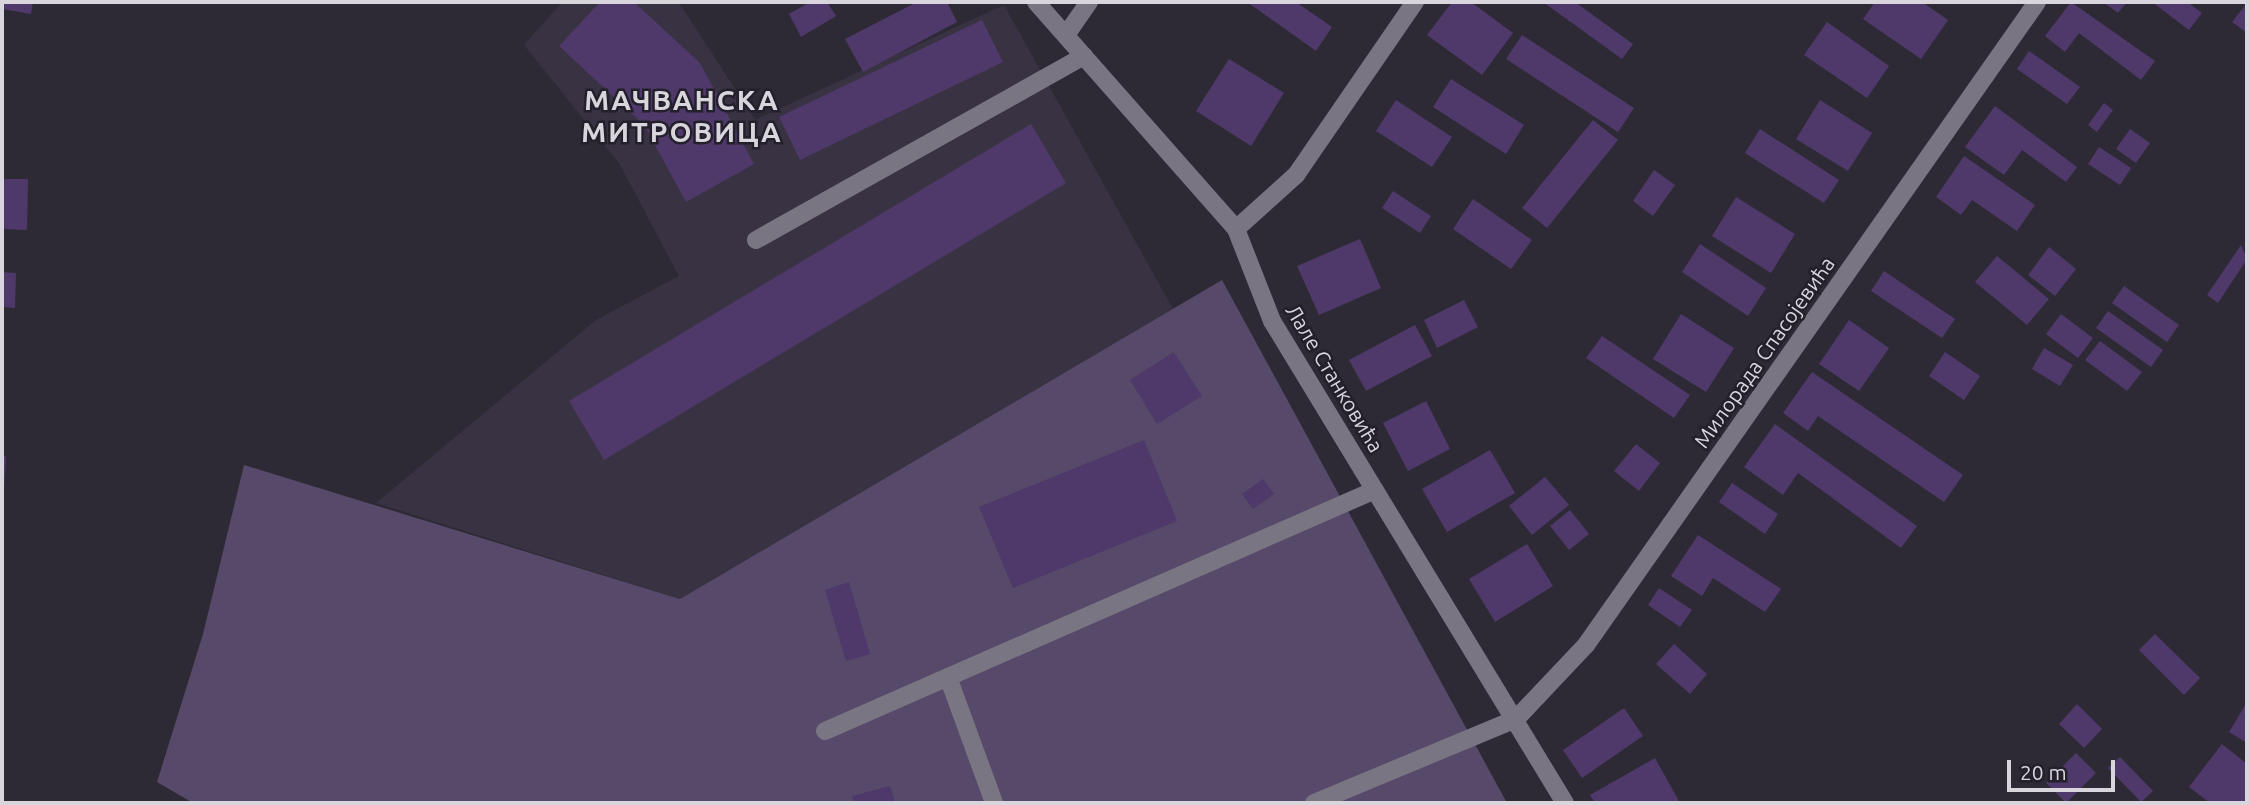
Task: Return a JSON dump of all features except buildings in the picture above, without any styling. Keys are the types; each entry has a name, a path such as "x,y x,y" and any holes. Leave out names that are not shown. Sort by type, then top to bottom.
{"street":[{"name":"Лале Станковића","path":"1036,2 1236,229 1272,321 1565,803"},
{"path":"1066,35 1089,2"},
{"path":"1236,229 1296,175 1415,2"},
{"name":"Милорада Спасојевића","path":"1516,719 1586,645 2037,2"},
{"path":"756,240 1084,56"},
{"path":"825,731 1376,490"},
{"path":"948,677 994,803"},
{"path":"1314,803 1516,719"}],"shaded area":[{"path":"562,2 680,4 755,120 1004,5 1173,309 680,599 376,503 596,320 679,276 619,163 524,45"},
{"path":"1222,280 1507,803 193,803 157,782 203,634 244,465 680,599"}],"district":[{"name":"МАЧВАНСКА МИТРОВИЦА","path":"682,116"}]}
